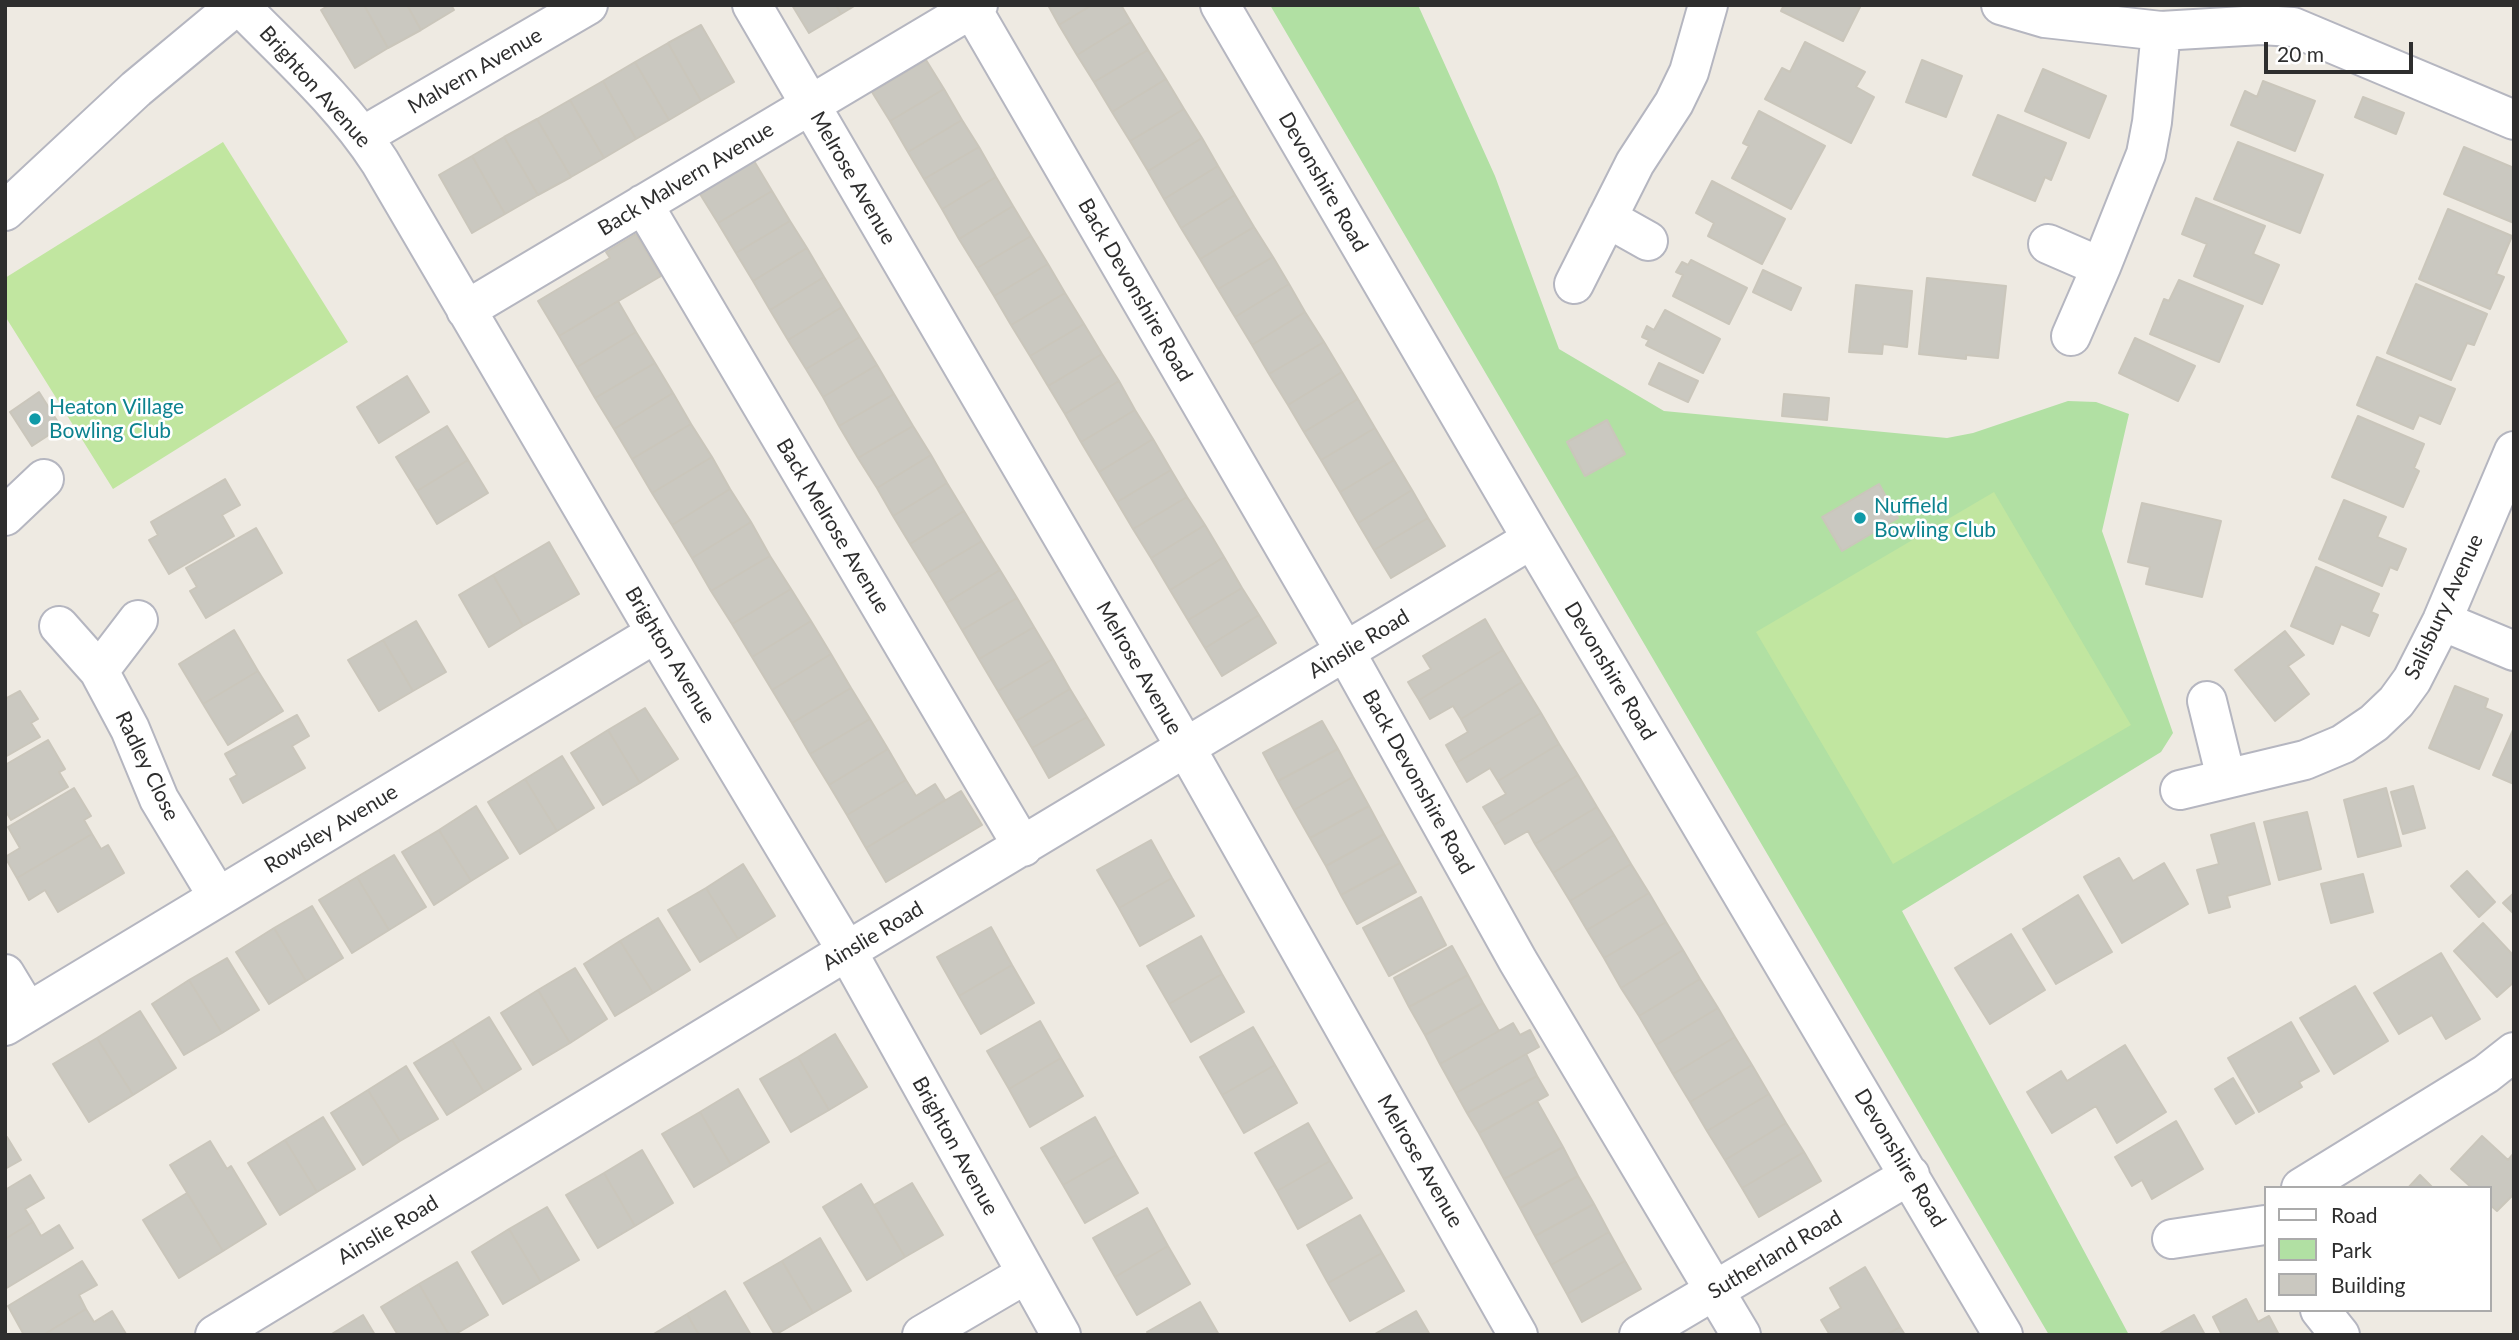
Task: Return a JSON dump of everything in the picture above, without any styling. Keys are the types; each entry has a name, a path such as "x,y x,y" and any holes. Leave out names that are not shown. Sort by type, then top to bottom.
{"street":[{"name":"Brighton Avenue","path":"238,5 363,136 847,951 1060,1335"},
{"path":"5,211 136,89 238,5"},
{"name":"Malvern Avenue","path":"363,136 588,5"},
{"name":"Melrose Avenue","path":"752,5 1186,748 1518,1335"},
{"name":"Devonshire Road","path":"1220,5 2003,1335"},
{"path":"1574,284 1635,163 1674,103 1689,72 1708,5"},
{"path":"2001,5 2045,18 2161,31 2261,25 2292,27 2514,120"},
{"name":"Back Malvern Avenue","path":"466,310 975,7"},
{"name":"Back Devonshire Road","path":"975,7 1346,653 1518,961 1741,1335"},
{"path":"2071,336 2146,154 2161,31"},
{"name":"Back Melrose Avenue","path":"643,204 1023,847"},
{"path":"1607,218 1648,241"},
{"path":"2048,244 2101,267"},
{"name":"Salisbury Avenue","path":"2180,790 2305,760 2343,744 2374,723 2396,702 2412,680 2442,621 2514,451"},
{"path":"5,516 44,479"},
{"name":"Ainslie Road","path":"225,1332 847,951 1532,539"},
{"path":"99,671 138,620"},
{"path":"2442,621 2514,651"},
{"name":"Radley Close","path":"59,626 99,671 130,729 159,799 218,897"},
{"name":"Rowsley Avenue","path":"17,1019 656,633"},
{"path":"2207,701 2226,778"},
{"path":"5,974 17,1019"},
{"path":"2304,1186 2486,1074 2514,1052"},
{"name":"Sutherland Road","path":"1639,1335 1910,1175"},
{"path":"2172,1239 2264,1225"},
{"path":"922,1335 1026,1274"},
{"path":"2322,1312 2340,1335"}],"green space":[{"path":"1270,5 1418,5 1495,176 1559,349 1664,411 1947,438 1973,433 2068,401 2096,402 2129,414 2102,531 2173,733 2161,752 1902,911 2129,1335 2049,1335"},
{"path":"223,142 348,342 113,489 5,316 5,278"},
{"path":"1994,492 2131,725 1893,864 1756,632"}],"building":[{"path":"329,5 364,5 388,48 355,68 321,10"},
{"path":"364,5 407,5 421,30 388,48"},
{"path":"407,5 451,5 454,10 421,30"},
{"path":"792,5 836,5 841,14 809,33"},
{"path":"836,5 856,5 841,14"},
{"path":"1048,5 1092,5 1059,25"},
{"path":"1092,5 1121,5 1131,22 1077,55 1059,25"},
{"path":"1784,5 1861,5 1843,41 1781,11"},
{"path":"1131,22 1148,50 1094,82 1077,55"},
{"path":"701,25 734,82 701,101 668,43"},
{"path":"1805,42 1865,72 1856,87 1874,97 1851,143 1765,99 1782,68 1790,72"},
{"path":"668,43 701,101 669,120 635,62"},
{"path":"1148,50 1166,79 1112,112 1094,82"},
{"path":"926,60 944,89 890,121 872,92"},
{"path":"1922,60 1962,76 1946,117 1906,102"},
{"path":"635,62 669,120 636,139 603,81"},
{"path":"2043,69 2106,96 2089,138 2025,111"},
{"path":"1166,79 1184,109 1130,141 1112,112"},
{"path":"603,81 636,139 604,158 570,100"},
{"path":"2263,81 2315,101 2295,151 2231,125 2245,91 2257,97"},
{"path":"944,89 962,120 908,152 890,121"},
{"path":"2363,97 2404,113 2396,134 2355,117"},
{"path":"570,100 604,158 571,177 537,119"},
{"path":"1184,109 1202,138 1148,171 1130,141"},
{"path":"1759,111 1825,146 1791,209 1732,178 1749,146 1743,143"},
{"path":"1998,115 2066,143 2051,180 2045,177 2035,201 1973,175"},
{"path":"537,119 571,177 538,195 504,137"},
{"path":"962,120 979,147 924,179 908,152"},
{"path":"504,137 538,195 505,214 472,156"},
{"path":"1202,138 1218,166 1164,199 1148,171"},
{"path":"2238,142 2323,175 2300,233 2214,199"},
{"path":"979,147 996,177 942,209 924,179"},
{"path":"2464,147 2514,168 2514,223 2444,194"},
{"path":"472,156 505,214 472,233 439,175"},
{"path":"754,161 772,191 718,223 700,194"},
{"path":"1218,166 1235,195 1181,228 1164,199"},
{"path":"996,177 1013,206 959,239 942,209"},
{"path":"1712,181 1785,219 1762,264 1708,236 1714,223 1696,213"},
{"path":"772,191 790,221 736,253 718,223"},
{"path":"1235,195 1254,227 1200,259 1181,228"},
{"path":"2196,198 2265,226 2253,254 2279,265 2262,304 2194,276 2207,244 2182,234"},
{"path":"1013,206 1031,236 977,268 959,239"},
{"path":"2448,209 2512,236 2496,274 2504,277 2490,309 2419,279"},
{"path":"790,221 807,248 753,281 736,253"},
{"path":"1254,227 1273,257 1218,289 1200,259"},
{"path":"636,234 661,276 559,336 538,301 610,258 606,252"},
{"path":"1031,236 1048,264 994,296 977,268"},
{"path":"807,248 824,277 770,310 753,281"},
{"path":"1273,257 1289,284 1235,317 1218,289"},
{"path":"1691,260 1747,288 1729,324 1673,296 1683,275 1676,272 1682,262 1688,265"},
{"path":"1048,264 1065,293 1011,325 994,296"},
{"path":"1763,270 1801,288 1791,310 1753,292"},
{"path":"824,277 842,307 788,340 770,310"},
{"path":"1927,278 2006,286 1998,358 1966,355 1966,359 1919,354"},
{"path":"2179,280 2243,306 2219,362 2150,334 2164,299 2169,301"},
{"path":"1289,284 1305,312 1252,345 1235,317"},
{"path":"2416,284 2487,314 2474,345 2467,343 2451,380 2387,353"},
{"path":"1856,285 1912,291 1907,347 1883,344 1882,354 1849,352"},
{"path":"1065,293 1084,324 1030,356 1011,325"},
{"path":"618,301 636,332 577,367 559,336"},
{"path":"842,307 860,337 806,369 788,340"},
{"path":"1665,310 1720,339 1703,373 1646,345 1649,340 1642,337 1647,326 1654,330"},
{"path":"1305,312 1324,342 1269,374 1252,345"},
{"path":"1084,324 1102,354 1048,386 1030,356"},
{"path":"636,332 655,363 595,398 577,367"},
{"path":"860,337 877,365 823,397 806,369"},
{"path":"2135,338 2195,366 2178,401 2119,373"},
{"path":"1324,342 1342,372 1288,405 1269,374"},
{"path":"1102,354 1119,381 1065,414 1048,386"},
{"path":"2377,357 2455,389 2440,424 2419,415 2413,429 2357,405"},
{"path":"655,363 673,393 614,429 595,398"},
{"path":"1659,363 1698,381 1688,402 1649,384"},
{"path":"877,365 894,394 839,426 823,397"},
{"path":"1342,372 1358,399 1304,432 1288,405"},
{"path":"407,376 429,412 379,443 357,407"},
{"path":"1119,381 1135,410 1081,442 1065,414"},
{"name":"Heaton Village Bowling Club","path":"39,392 61,427 32,446 10,412"},
{"path":"673,393 691,424 632,459 614,429"},
{"path":"894,394 913,426 858,458 839,426"},
{"path":"1784,394 1829,398 1827,420 1782,416"},
{"path":"1358,399 1375,428 1321,460 1304,432"},
{"path":"1135,410 1153,439 1099,472 1081,442"},
{"path":"2358,416 2424,444 2414,468 2419,471 2403,507 2332,477"},
{"path":"1607,420 1625,454 1585,476 1567,442"},
{"path":"691,424 712,457 652,493 632,459"},
{"path":"447,426 468,460 417,491 396,457"},
{"path":"913,426 931,455 877,488 858,458"},
{"path":"1375,428 1394,460 1340,492 1321,460"},
{"path":"1153,439 1171,470 1117,502 1099,472"},
{"path":"931,455 947,483 893,516 877,488"},
{"path":"712,457 730,489 672,525 652,493"},
{"path":"468,460 488,493 437,524 417,491"},
{"path":"1394,460 1412,490 1358,523 1340,492"},
{"path":"1171,470 1187,497 1133,529 1117,502"},
{"path":"225,479 240,505 222,515 234,536 169,574 149,540 158,535 151,522"},
{"path":"947,483 964,511 910,544 893,516"},
{"name":"Nuffield Bowling Club","path":"1879,484 1898,518 1842,551 1822,517"},
{"path":"730,489 751,522 692,558 672,525"},
{"path":"1412,490 1428,518 1374,550 1358,523"},
{"path":"1187,497 1205,525 1151,558 1133,529"},
{"path":"2344,500 2386,517 2377,537 2406,549 2397,570 2390,567 2382,586 2319,559"},
{"path":"2142,503 2221,521 2202,597 2146,584 2150,567 2128,562"},
{"path":"964,511 982,541 928,573 910,544"},
{"path":"1428,518 1445,546 1391,578 1374,550"},
{"path":"751,522 770,556 711,591 692,558"},
{"path":"1205,525 1224,557 1170,590 1151,558"},
{"path":"256,528 282,573 206,618 190,591 197,587 186,568"},
{"path":"982,541 1000,570 946,603 928,573"},
{"path":"549,542 579,594 523,626 493,575"},
{"path":"770,556 791,589 732,624 711,591"},
{"path":"1224,557 1242,588 1188,620 1170,590"},
{"path":"2316,567 2379,594 2371,612 2378,615 2369,636 2341,624 2333,644 2291,626"},
{"path":"1000,570 1017,598 962,630 946,603"},
{"path":"493,575 523,626 489,647 459,595"},
{"path":"1242,588 1259,615 1205,648 1188,620"},
{"path":"791,589 811,621 752,657 732,624"},
{"path":"1017,598 1034,627 979,659 962,630"},
{"path":"1259,615 1276,643 1222,676 1205,648"},
{"path":"1485,619 1503,650 1419,700 1408,682 1431,669 1423,656"},
{"path":"416,621 446,672 413,691 383,640"},
{"path":"811,621 831,654 772,690 752,657"},
{"path":"1034,627 1053,659 998,691 979,659"},
{"path":"234,630 258,671 203,704 179,664"},
{"path":"2285,631 2304,655 2288,666 2309,694 2275,721 2235,670"},
{"path":"383,640 413,691 379,711 348,660"},
{"path":"1503,650 1522,682 1461,719 1453,706 1430,719 1419,700"},
{"path":"831,654 851,688 792,723 772,690"},
{"path":"1053,659 1070,689 1016,721 998,691"},
{"path":"258,671 283,711 228,745 203,704"},
{"path":"1522,682 1541,713 1456,763 1446,745 1468,732 1461,719"},
{"path":"2455,686 2488,699 2485,708 2502,715 2479,769 2429,748"},
{"path":"851,688 870,719 810,754 792,723"},
{"path":"1070,689 1087,717 1032,748 1016,721"},
{"path":"20,691 38,719 31,723 40,737 5,757 5,699"},
{"path":"645,708 678,759 640,783 608,730"},
{"path":"1541,713 1559,744 1498,781 1490,768 1467,782 1456,763"},
{"path":"297,715 309,736 292,746 305,768 243,803 230,779 237,775 225,754"},
{"path":"1087,717 1104,745 1049,778 1032,748"},
{"path":"870,719 888,749 829,785 810,754"},
{"path":"1322,721 1338,749 1278,781 1263,753"},
{"path":"608,730 640,783 603,805 571,753"},
{"path":"2514,731 2514,784 2493,775"},
{"path":"48,740 65,769 59,772 68,787 11,820 5,810 5,765"},
{"path":"1559,744 1578,775 1494,825 1483,807 1506,794 1498,781"},
{"path":"888,749 906,780 847,815 829,785"},
{"path":"1338,749 1353,777 1294,810 1278,781"},
{"path":"562,756 594,808 557,831 525,779"},
{"path":"1578,775 1597,807 1535,844 1528,831 1505,844 1494,825"},
{"path":"1353,777 1369,806 1310,838 1294,810"},
{"path":"525,779 557,831 520,854 488,802"},
{"path":"906,780 916,796 935,784 945,800 866,848 847,815"},
{"path":"2413,786 2425,828 2403,834 2391,792"},
{"path":"74,788 91,816 84,820 92,834 17,878 5,857 20,848 8,827"},
{"path":"2386,788 2401,846 2358,857 2344,800"},
{"path":"961,791 982,825 886,882 866,848"},
{"path":"476,806 508,858 471,881 439,830"},
{"path":"1369,806 1384,834 1326,866 1310,838"},
{"path":"1597,807 1614,835 1553,873 1535,844"},
{"path":"2307,812 2321,869 2279,880 2264,822"},
{"path":"2254,823 2270,884 2227,896 2230,907 2209,913 2197,870 2219,864 2211,835"},
{"path":"439,830 471,881 434,905 402,852"},
{"path":"92,834 101,849 108,845 124,873 58,912 45,890 29,900 17,878"},
{"path":"1384,834 1400,863 1341,895 1326,866"},
{"path":"1614,835 1631,864 1570,901 1553,873"},
{"path":"1151,840 1172,878 1119,908 1097,870"},
{"path":"394,855 426,907 389,930 357,877"},
{"path":"2119,858 2133,881 2164,863 2188,904 2122,943 2084,877"},
{"path":"1400,863 1416,892 1357,924 1341,895"},
{"path":"743,864 775,916 738,939 706,888"},
{"path":"1631,864 1649,893 1587,930 1570,901"},
{"path":"2467,871 2495,902 2479,917 2451,886"},
{"path":"2363,874 2373,912 2331,923 2321,884"},
{"path":"357,877 389,930 352,953 319,900"},
{"path":"1172,878 1194,916 1140,946 1119,908"},
{"path":"706,888 738,939 700,962 668,910"},
{"path":"1649,893 1666,922 1604,958 1587,930"},
{"path":"2514,893 2514,914 2503,903"},
{"path":"2078,895 2112,952 2056,984 2023,929"},
{"path":"1421,897 1446,945 1389,976 1363,928"},
{"path":"312,906 343,958 306,981 274,928"},
{"path":"658,918 690,970 653,993 620,941"},
{"path":"1666,922 1683,950 1621,988 1604,958"},
{"path":"2483,923 2514,956 2514,982 2497,997 2454,951"},
{"path":"991,927 1012,965 959,996 937,957"},
{"path":"274,928 306,981 269,1004 236,952"},
{"path":"2011,934 2045,990 1990,1024 1955,968"},
{"path":"1201,936 1222,974 1169,1004 1147,966"},
{"path":"620,941 653,993 615,1016 584,964"},
{"path":"1452,946 1468,975 1409,1007 1394,978"},
{"path":"1683,950 1700,979 1639,1016 1621,988"},
{"path":"2441,953 2480,1019 2446,1039 2432,1015 2399,1034 2374,993"},
{"path":"227,958 259,1010 222,1033 189,980"},
{"path":"1012,965 1034,1003 981,1034 959,996"},
{"path":"575,968 607,1019 570,1043 538,990"},
{"path":"1222,974 1244,1012 1191,1042 1169,1004"},
{"path":"1468,975 1483,1003 1425,1035 1409,1007"},
{"path":"1700,979 1718,1008 1656,1045 1639,1016"},
{"path":"189,980 222,1033 184,1055 152,1004"},
{"path":"2355,986 2388,1041 2334,1074 2300,1018"},
{"path":"538,990 570,1043 533,1065 501,1013"},
{"path":"1483,1003 1499,1031 1440,1064 1425,1035"},
{"path":"1718,1008 1735,1037 1673,1074 1656,1045"},
{"path":"140,1011 176,1068 133,1095 97,1038"},
{"path":"489,1017 521,1069 484,1092 452,1040"},
{"path":"1040,1021 1061,1058 1009,1089 987,1051"},
{"path":"2291,1022 2319,1071 2299,1082 2302,1087 2259,1112 2228,1058"},
{"path":"1513,1023 1520,1035 1530,1030 1539,1047 1456,1093 1440,1064"},
{"path":"1253,1027 1275,1065 1222,1095 1200,1057"},
{"path":"835,1034 867,1087 829,1110 798,1057"},
{"path":"1735,1037 1752,1065 1690,1102 1673,1074"},
{"path":"97,1038 133,1095 89,1122 53,1064"},
{"path":"452,1040 484,1092 447,1115 414,1063"},
{"path":"2125,1045 2166,1112 2117,1143 2096,1106 2052,1133 2027,1092 2061,1071 2067,1081"},
{"path":"1526,1054 1537,1076 1467,1113 1456,1093"},
{"path":"798,1057 829,1110 791,1132 760,1079"},
{"path":"1061,1058 1083,1096 1030,1127 1009,1089"},
{"path":"1275,1065 1297,1103 1244,1133 1222,1095"},
{"path":"1752,1065 1769,1094 1707,1131 1690,1102"},
{"path":"406,1066 438,1119 400,1141 368,1090"},
{"path":"1537,1076 1548,1095 1479,1133 1467,1113"},
{"path":"2233,1078 2254,1113 2236,1124 2215,1089"},
{"path":"738,1089 769,1142 731,1165 700,1112"},
{"path":"368,1090 400,1141 363,1165 331,1113"},
{"path":"1769,1094 1786,1123 1725,1160 1707,1131"},
{"path":"1537,1101 1563,1147 1504,1179 1479,1133"},
{"path":"700,1112 731,1165 694,1187 662,1134"},
{"path":"323,1117 355,1169 317,1192 285,1140"},
{"path":"1095,1117 1116,1155 1063,1185 1041,1148"},
{"path":"2176,1121 2203,1169 2152,1199 2142,1180 2132,1186 2115,1157"},
{"path":"1308,1123 1330,1161 1277,1191 1255,1153"},
{"path":"1786,1123 1804,1152 1742,1188 1725,1160"},
{"path":"2482,1136 2508,1160 2514,1153 2514,1194 2497,1211 2491,1206 2491,1186 2470,1186 2451,1169"},
{"path":"7,1137 21,1160 5,1169 5,1138"},
{"path":"285,1140 317,1192 280,1215 248,1163"},
{"path":"210,1141 227,1169 231,1166 266,1224 223,1251 170,1165"},
{"path":"1563,1147 1578,1176 1520,1208 1504,1179"},
{"path":"642,1150 673,1203 635,1226 604,1173"},
{"path":"1804,1152 1821,1181 1759,1217 1742,1188"},
{"path":"1116,1155 1138,1193 1085,1223 1063,1185"},
{"path":"1330,1161 1352,1198 1298,1229 1277,1191"},
{"path":"604,1173 635,1226 598,1248 566,1195"},
{"path":"30,1175 44,1198 25,1209 33,1222 5,1239 5,1190"},
{"path":"2420,1175 2431,1186 2410,1186"},
{"path":"1578,1176 1594,1204 1535,1236 1520,1208"},
{"path":"912,1183 943,1235 905,1257 874,1205"},
{"path":"861,1184 905,1257 867,1280 823,1207"},
{"path":"187,1193 223,1251 179,1278 143,1220"},
{"path":"1594,1204 1609,1232 1551,1265 1535,1236"},
{"path":"547,1207 579,1260 541,1282 509,1229"},
{"path":"1147,1208 1168,1246 1115,1277 1093,1238"},
{"path":"1360,1215 1382,1253 1328,1283 1307,1245"},
{"path":"33,1222 41,1236 59,1225 73,1248 5,1289 5,1239"},
{"path":"509,1229 541,1282 503,1304 472,1252"},
{"path":"1609,1232 1625,1261 1567,1294 1551,1265"},
{"path":"820,1238 851,1291 813,1313 782,1261"},
{"path":"1168,1246 1190,1284 1137,1315 1115,1277"},
{"path":"1382,1253 1404,1291 1350,1321 1328,1283"},
{"path":"82,1261 97,1285 79,1295 86,1309 43,1335 24,1335 8,1306"},
{"path":"782,1261 813,1313 775,1335 744,1283"},
{"path":"1625,1261 1641,1289 1582,1322 1567,1294"},
{"path":"457,1262 488,1315 454,1335 449,1335 419,1284"},
{"path":"1865,1267 1900,1327 1886,1335 1830,1335 1821,1320 1841,1308 1830,1288"},
{"path":"419,1284 449,1335 398,1335 381,1307"},
{"path":"725,1291 751,1335 699,1335 687,1314"},
{"path":"2246,1299 2258,1322 2269,1316 2279,1335 2222,1335 2213,1317"},
{"path":"1200,1302 1219,1335 1149,1335 1147,1332"},
{"path":"86,1309 94,1322 112,1311 126,1334 43,1335"},
{"path":"1416,1311 1430,1335 1373,1335"},
{"path":"687,1314 699,1335 652,1335"},
{"path":"363,1315 375,1335 330,1335"},
{"path":"2194,1315 2205,1335 2162,1335 2161,1333"},
{"path":"1900,1327 1905,1335 1886,1335"}],"place":[{"name":"Heaton Village Bowling Club","path":"35,419"},
{"name":"Nuffield Bowling Club","path":"1860,518"}]}
